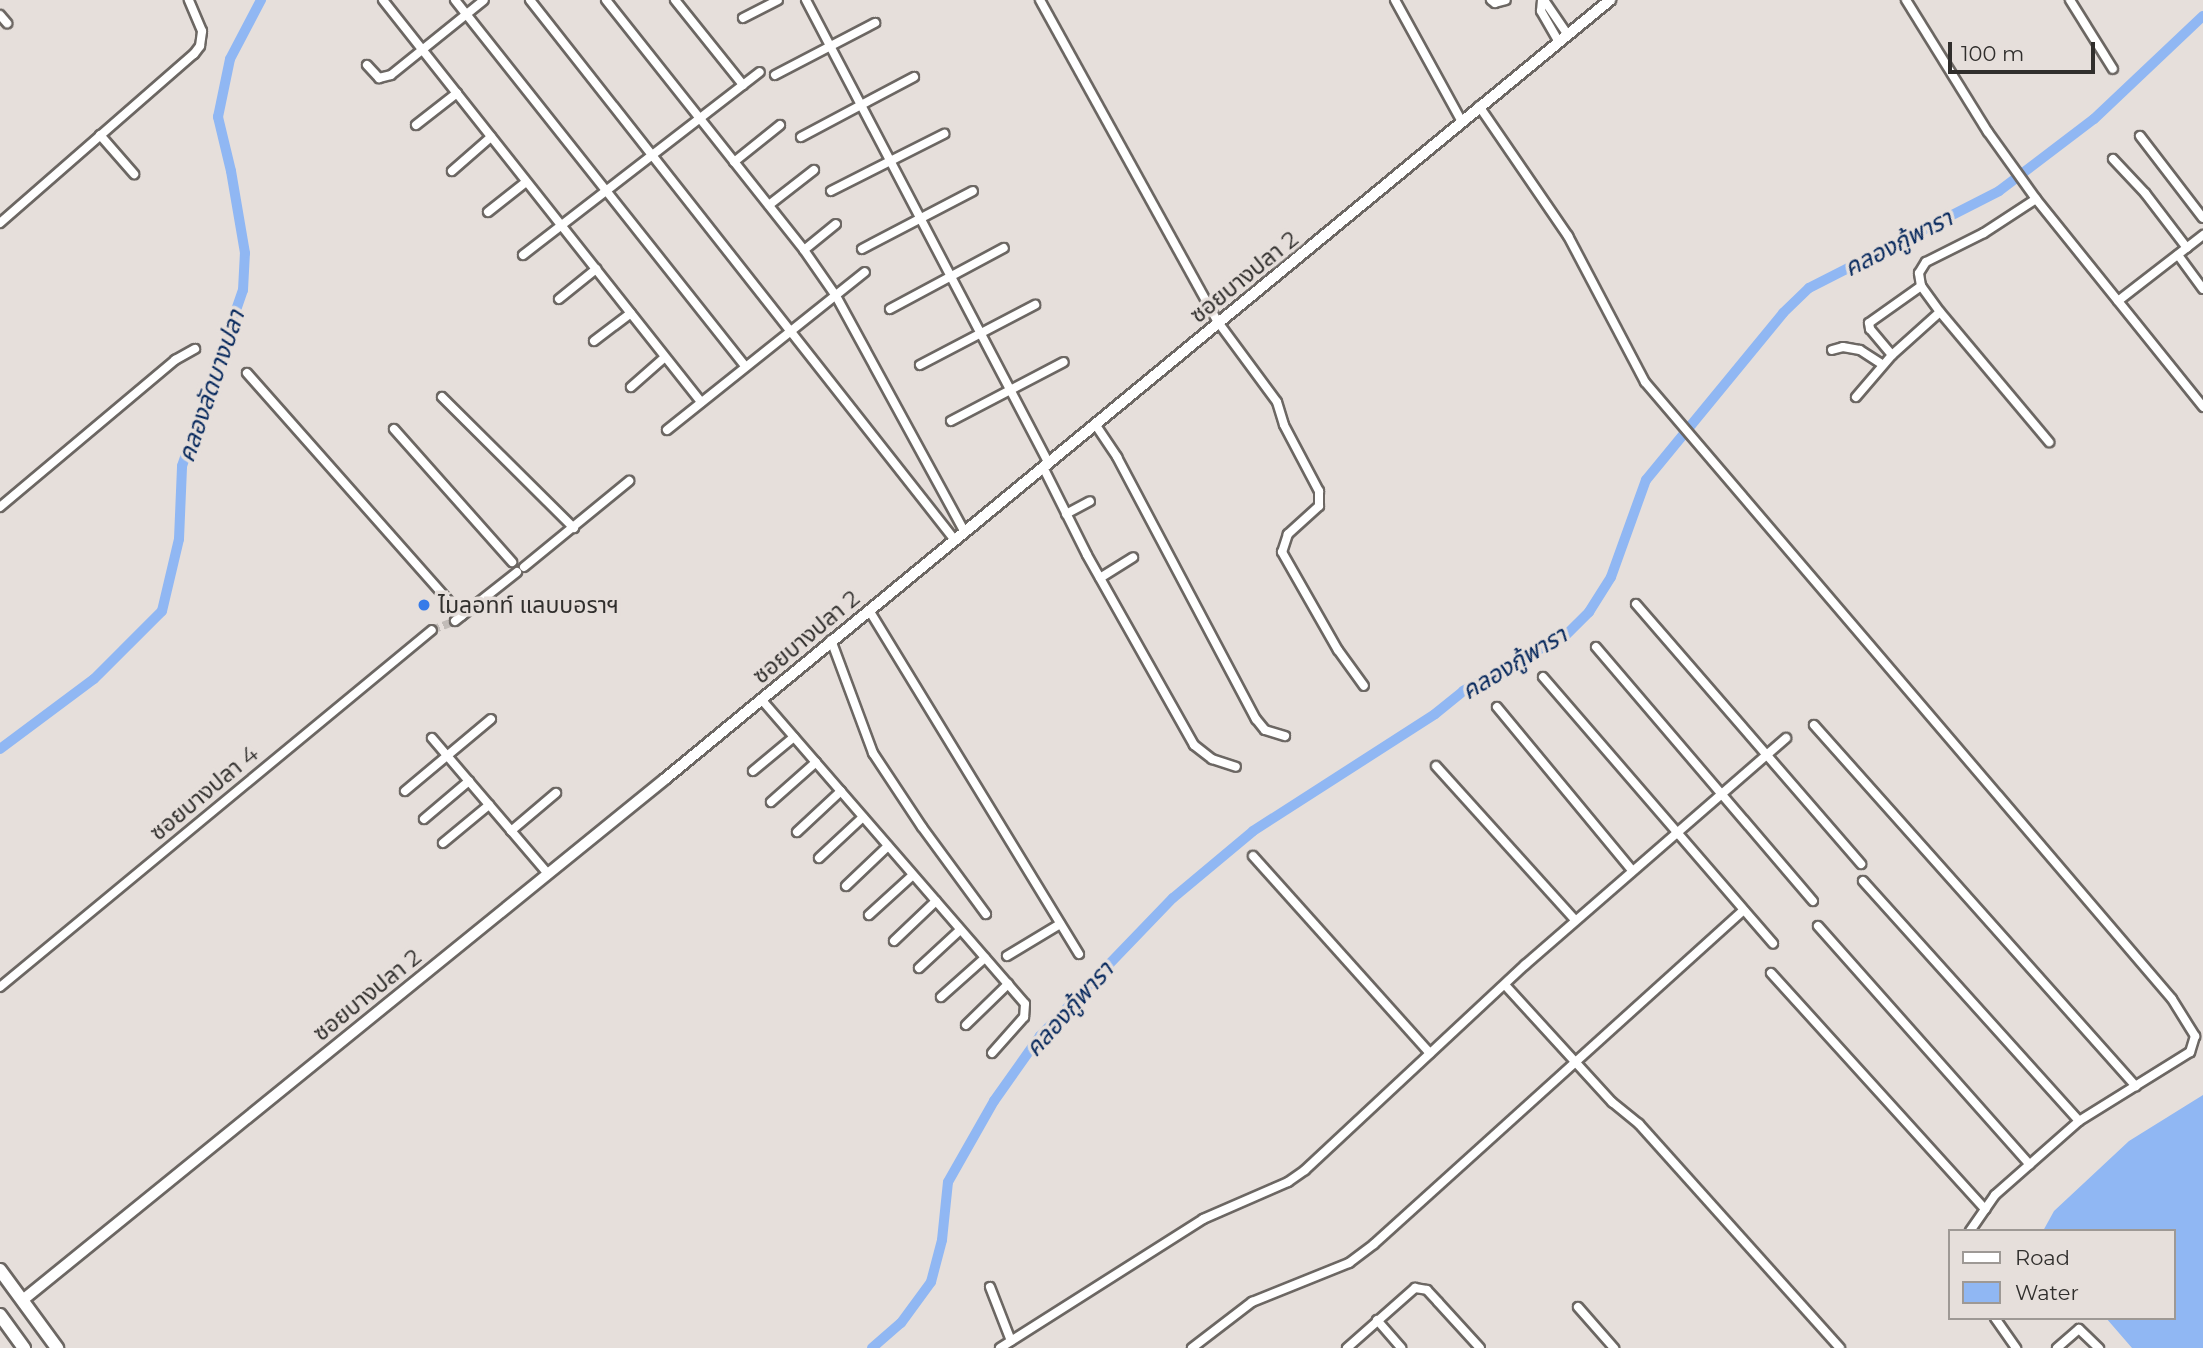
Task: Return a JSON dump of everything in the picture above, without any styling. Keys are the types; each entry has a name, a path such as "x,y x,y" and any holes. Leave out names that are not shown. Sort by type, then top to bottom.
{"main road":[{"path":"0,1270 24,1299 57,1348"},
{"path":"0,1315 24,1348"}],"street":[{"path":"0,223 200,46 202,31 189,0"},
{"path":"383,0 701,402"},
{"path":"455,0 745,366"},
{"path":"366,65 379,78 384,78 484,0"},
{"path":"530,0 954,539"},
{"path":"606,0 804,250 836,296 964,531"},
{"path":"676,0 743,85"},
{"path":"743,18 778,0"},
{"path":"806,0 1010,390 1066,514 1100,578 1194,745 1212,759 1236,767"},
{"path":"1040,0 1219,322 1277,402 1284,425 1319,491 1318,506 1288,534 1282,552 1338,650 1364,686"},
{"path":"1395,0 1461,120"},
{"path":"1491,0 1495,3 1506,0"},
{"path":"1543,0 1551,6 1568,35"},
{"path":"1543,0 1542,15 1559,42"},
{"name":"ซอยบางปลา 2","path":"24,1299 548,874 1610,0"},
{"path":"1906,0 2008,160 2036,199 2203,407"},
{"path":"2070,0 2113,69"},
{"path":"0,15 7,23"},
{"path":"775,75 875,23"},
{"path":"523,255 760,72"},
{"path":"801,137 914,77"},
{"path":"416,125 457,93"},
{"path":"1479,106 1568,236 1645,382 2172,999 2195,1035 2190,1052 2079,1121 1985,1209 1971,1229"},
{"path":"734,162 780,125"},
{"path":"831,191 944,134"},
{"path":"100,135 134,174"},
{"path":"2140,136 2203,218"},
{"path":"452,171 491,137"},
{"path":"2113,159 2145,193 2187,248"},
{"path":"769,205 814,170"},
{"path":"488,212 526,182"},
{"path":"862,249 973,191"},
{"path":"2036,199 1984,233 1926,262 1919,273 1921,286 1940,312 2049,442"},
{"path":"804,250 836,224"},
{"path":"2118,301 2203,235"},
{"path":"890,309 1004,248"},
{"path":"2178,255 2203,289"},
{"path":"559,299 596,269"},
{"path":"667,430 865,272"},
{"path":"1892,355 1868,323 1921,286"},
{"path":"920,365 1035,305"},
{"path":"1856,397 1882,365 1940,312"},
{"path":"594,341 631,313"},
{"path":"1832,350 1843,347 1860,350 1882,365"},
{"path":"0,507 175,360 195,349"},
{"path":"631,387 666,357"},
{"path":"951,421 1064,362"},
{"path":"247,373 458,619 629,481"},
{"path":"442,397 574,528"},
{"path":"1095,425 1116,457 1256,719 1265,730 1285,736"},
{"path":"394,429 512,562"},
{"path":"933,512 947,501"},
{"path":"1066,514 1090,501"},
{"path":"1100,578 1133,557"},
{"path":"1636,604 1861,864"},
{"path":"869,610 1079,954"},
{"name":"ซอยบางปลา 4","path":"0,987 432,630"},
{"path":"831,640 873,753 922,827 986,914"},
{"path":"1595,647 1813,901"},
{"path":"1543,677 1773,943"},
{"path":"761,699 1025,1004 1026,1011 1019,1023 992,1053"},
{"path":"1497,707 1632,870"},
{"path":"405,791 491,719"},
{"path":"1814,725 2136,1086"},
{"path":"753,771 794,737"},
{"path":"432,738 548,874"},
{"path":"1000,1348 1203,1219 1298,1176 1575,920 1720,792 1786,738"},
{"path":"771,802 816,762"},
{"path":"1436,766 1575,920"},
{"path":"424,819 469,781"},
{"path":"797,832 841,791"},
{"path":"511,831 556,793"},
{"path":"443,843 489,804"},
{"path":"819,858 863,817"},
{"path":"846,886 888,846"},
{"path":"1253,856 1430,1053"},
{"path":"869,915 913,875"},
{"path":"1863,881 2079,1121"},
{"path":"894,941 936,901"},
{"path":"1192,1348 1260,1298 1349,1263 1744,909"},
{"path":"1007,956 1060,924"},
{"path":"1818,926 2030,1165"},
{"path":"919,968 960,930"},
{"path":"941,997 985,958"},
{"path":"1771,973 1985,1209"},
{"path":"966,1025 1008,985"},
{"path":"1505,985 1612,1102 1639,1124 1840,1348"},
{"path":"990,1287 1011,1341"},
{"path":"1348,1348 1409,1290 1420,1288 1438,1302 1480,1348"},
{"path":"1578,1307 1614,1348"},
{"path":"1377,1320 1402,1348"},
{"path":"1996,1320 2017,1348"},
{"path":"2057,1348 2079,1329 2099,1348"}],"water":[{"path":"2203,1095 2203,1348 2132,1348 2108,1320 2175,1320 2175,1229 2044,1229 2054,1211 2129,1141"}],"waterway":[{"name":"คลองลัดบางปลา","path":"0,749 94,679 162,611 179,539 182,466 243,290 245,253 231,171 218,117 230,59 261,0"},
{"name":"คลองกู้พารา","path":"872,1348 901,1323 931,1282 942,1240 948,1182 994,1101 1040,1036 1173,898 1253,831 1435,714 1463,691 1566,635 1589,612 1611,577 1646,480 1783,313 1809,288 1999,191 2094,119 2203,16"}],"tunnel":[{"path":"432,630 455,621"}],"place":[{"name":"ไมลอทท์ แลบบอราฯ","path":"424,605"}]}
